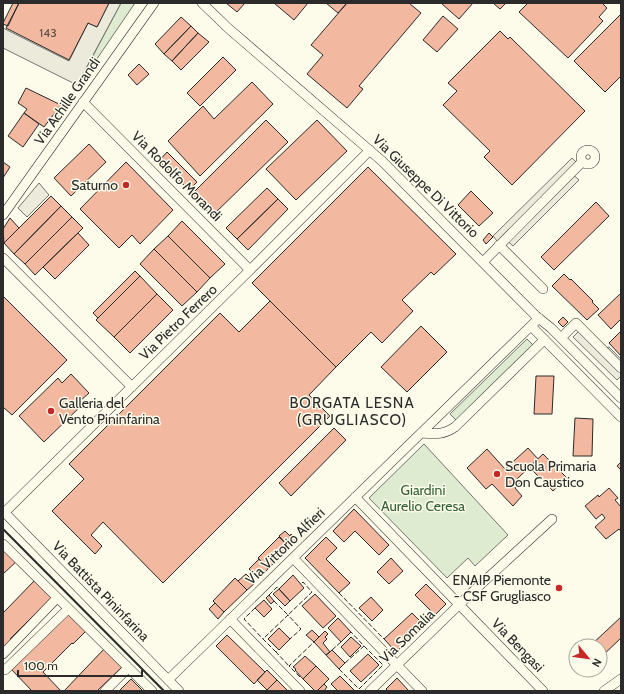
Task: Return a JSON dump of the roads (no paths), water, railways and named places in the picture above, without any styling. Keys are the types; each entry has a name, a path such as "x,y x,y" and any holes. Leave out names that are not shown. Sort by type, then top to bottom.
{"street":[{"name":"Via Achille Grandi","path":"3,215 154,3"},
{"name":"Via Giuseppe Di Vittorio","path":"202,3 228,28 370,150 621,398"},
{"name":"Via Rodolfo Morandi","path":"83,102 250,270"},
{"name":"Via Pietro Ferrero","path":"4,512 370,150"},
{"path":"482,262 582,162"},
{"path":"499,245 543,289"},
{"path":"3,258 132,387"},
{"name":"Via Vittorio Alfieri","path":"168,680 539,318"},
{"path":"561,338 576,323 621,368"},
{"path":"531,326 621,416"},
{"path":"421,433 441,434 448,432 544,340"},
{"path":"596,392 606,383"},
{"name":"Via Bengasi","path":"356,497 543,691"},
{"name":"Via Battista Pininfarina","path":"4,512 179,691"},
{"name":"Via Somalia","path":"370,691 459,604 552,519"},
{"path":"3,544 152,691"},
{"path":"293,558 422,691"},
{"path":"3,654 57,598"},
{"path":"5,671 68,609"},
{"path":"230,619 300,691"},
{"path":"105,691 128,668"},
{"path":"604,691 621,679"}],"place":[{"name":"Saturno","path":"126,185"},
{"name":"Galleria del Vento Pininfarina","path":"51,411"},
{"name":"Scuola Primaria Don Caustico","path":"497,474"},
{"name":"ENAIP Piemonte - CSF Grugliasco","path":"559,588"}],"district":[{"name":"BORGATA LESNA (GRUGLIASCO)","path":"352,412"}],"park label":[{"name":"Giardini Aurelio Ceresa","path":"423,498"}]}
